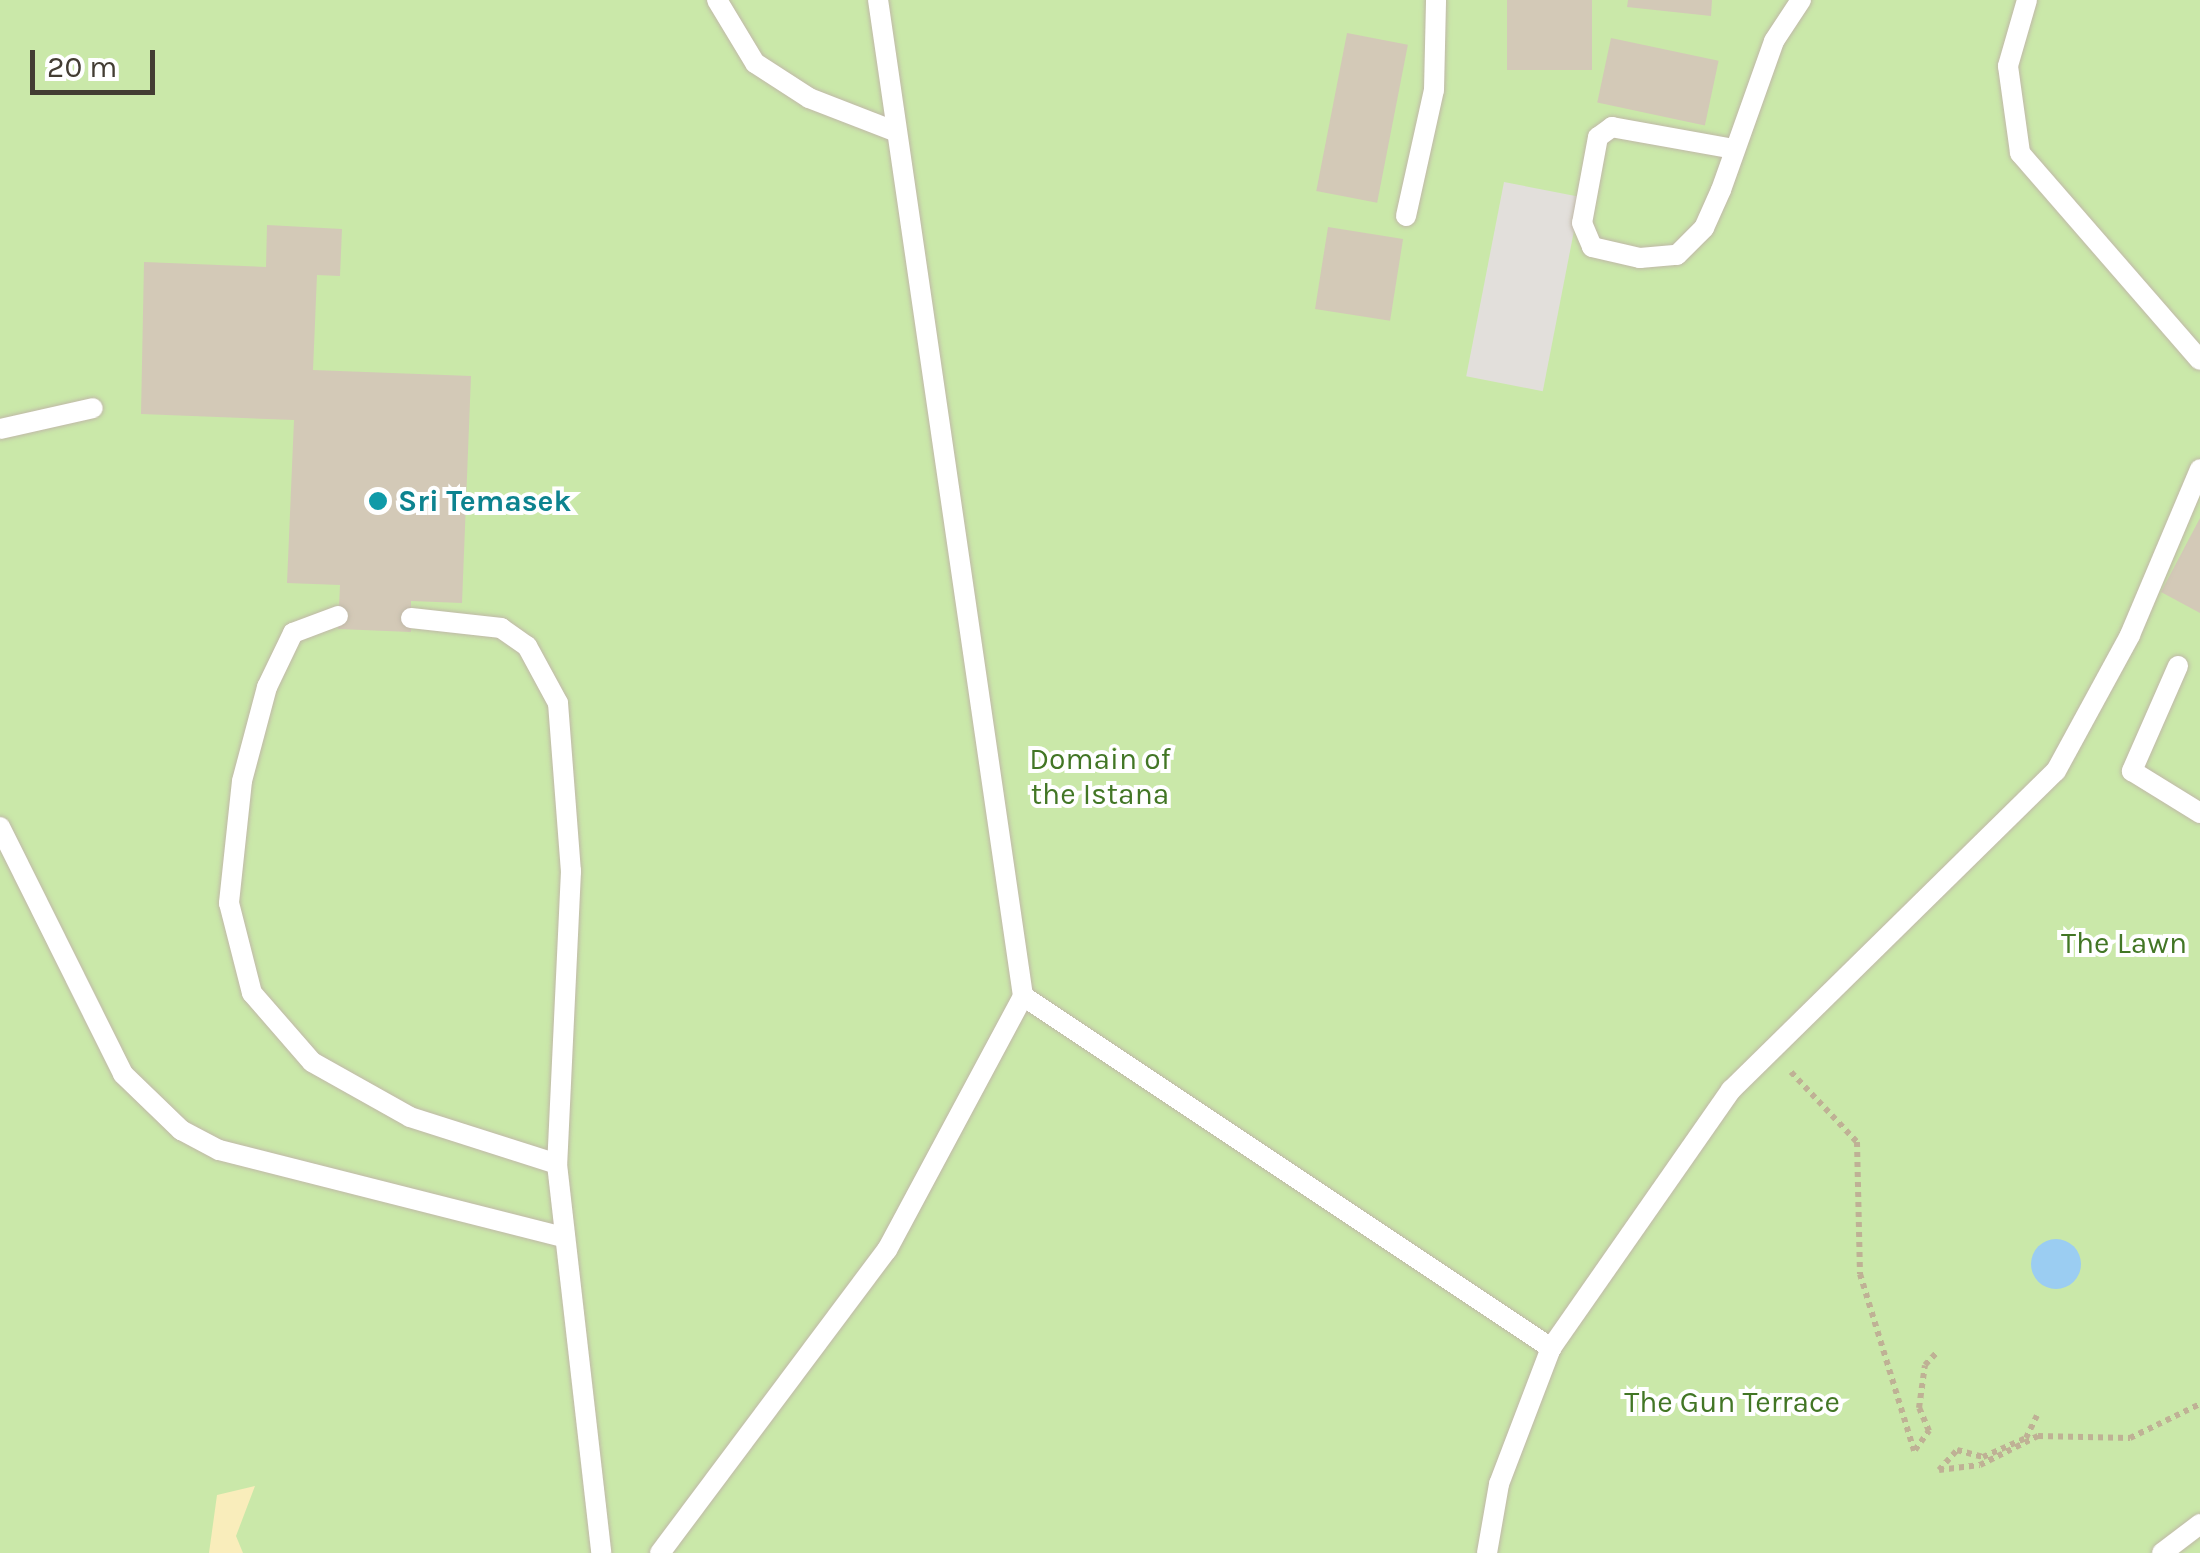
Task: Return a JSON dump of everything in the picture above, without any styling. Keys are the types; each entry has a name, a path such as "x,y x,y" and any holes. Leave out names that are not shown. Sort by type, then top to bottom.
{"lane":[{"path":"717,0 755,62 809,98 894,131"},
{"path":"660,1553 887,1250 1023,996 894,131 878,0"},
{"path":"1406,216 1434,90 1436,0"},
{"path":"1734,149 1612,127 1598,137 1582,223 1592,247 1640,258 1678,255 1704,228 1734,149 1774,42 1801,0"},
{"path":"2027,0 2008,66 2020,153 2200,360"},
{"path":"0,429 93,408"},
{"path":"1487,1553 1499,1484 1551,1348 1732,1090 2056,771 2130,635 2200,469"},
{"path":"338,616 293,632 266,687 242,781 230,903 252,993 312,1062 410,1117 557,1164"},
{"path":"411,618 501,628 527,646 558,703 571,872 557,1164 562,1237 601,1553"},
{"path":"2178,666 2132,771 2200,813"},
{"path":"0,827 122,1074 181,1130 219,1150 562,1237"},
{"path":"1023,996 1551,1348"},
{"path":"2162,1553 2200,1524"}],"path":[{"path":"1770,1051 1856,1142 1860,1274 1914,1451 1930,1430 1920,1408 1924,1365 1937,1352"},
{"path":"2037,1415 2026,1438 1983,1457 1957,1450 1938,1470 1980,1465 2038,1436 2130,1438 2200,1404"}],"green space":[{"name":"Domain of the Istana","path":"0,0 2200,0 2200,1553 0,1553"}],"sand":[{"path":"255,1486 236,1536 243,1553 209,1553 217,1495"}],"shaded area":[{"path":"1504,182 1581,197 1543,391 1466,376"}],"water":[{"path":"2056,1239 2073,1247 2081,1264 2073,1281 2056,1289 2039,1281 2031,1264 2039,1247"}],"building":[{"path":"1507,0 1592,0 1592,70 1507,70"},
{"path":"1628,0 1712,0 1711,16 1627,7"},
{"path":"1347,33 1408,45 1377,203 1316,191"},
{"path":"1611,38 1719,61 1705,125 1597,103"},
{"name":"Sri Temasek","path":"267,225 342,229 340,276 317,275 313,370 471,376 462,603 411,601 411,632 338,629 340,585 287,583 294,420 141,414 144,262 266,267"},
{"path":"1328,227 1403,239 1390,321 1315,309"},
{"path":"2200,518 2200,613 2161,592"}],"place":[{"name":"Sri Temasek","path":"378,501"}],"park label":[{"name":"The Lawn","path":"2124,943"},
{"name":"The Gun Terrace","path":"1732,1402"}]}
